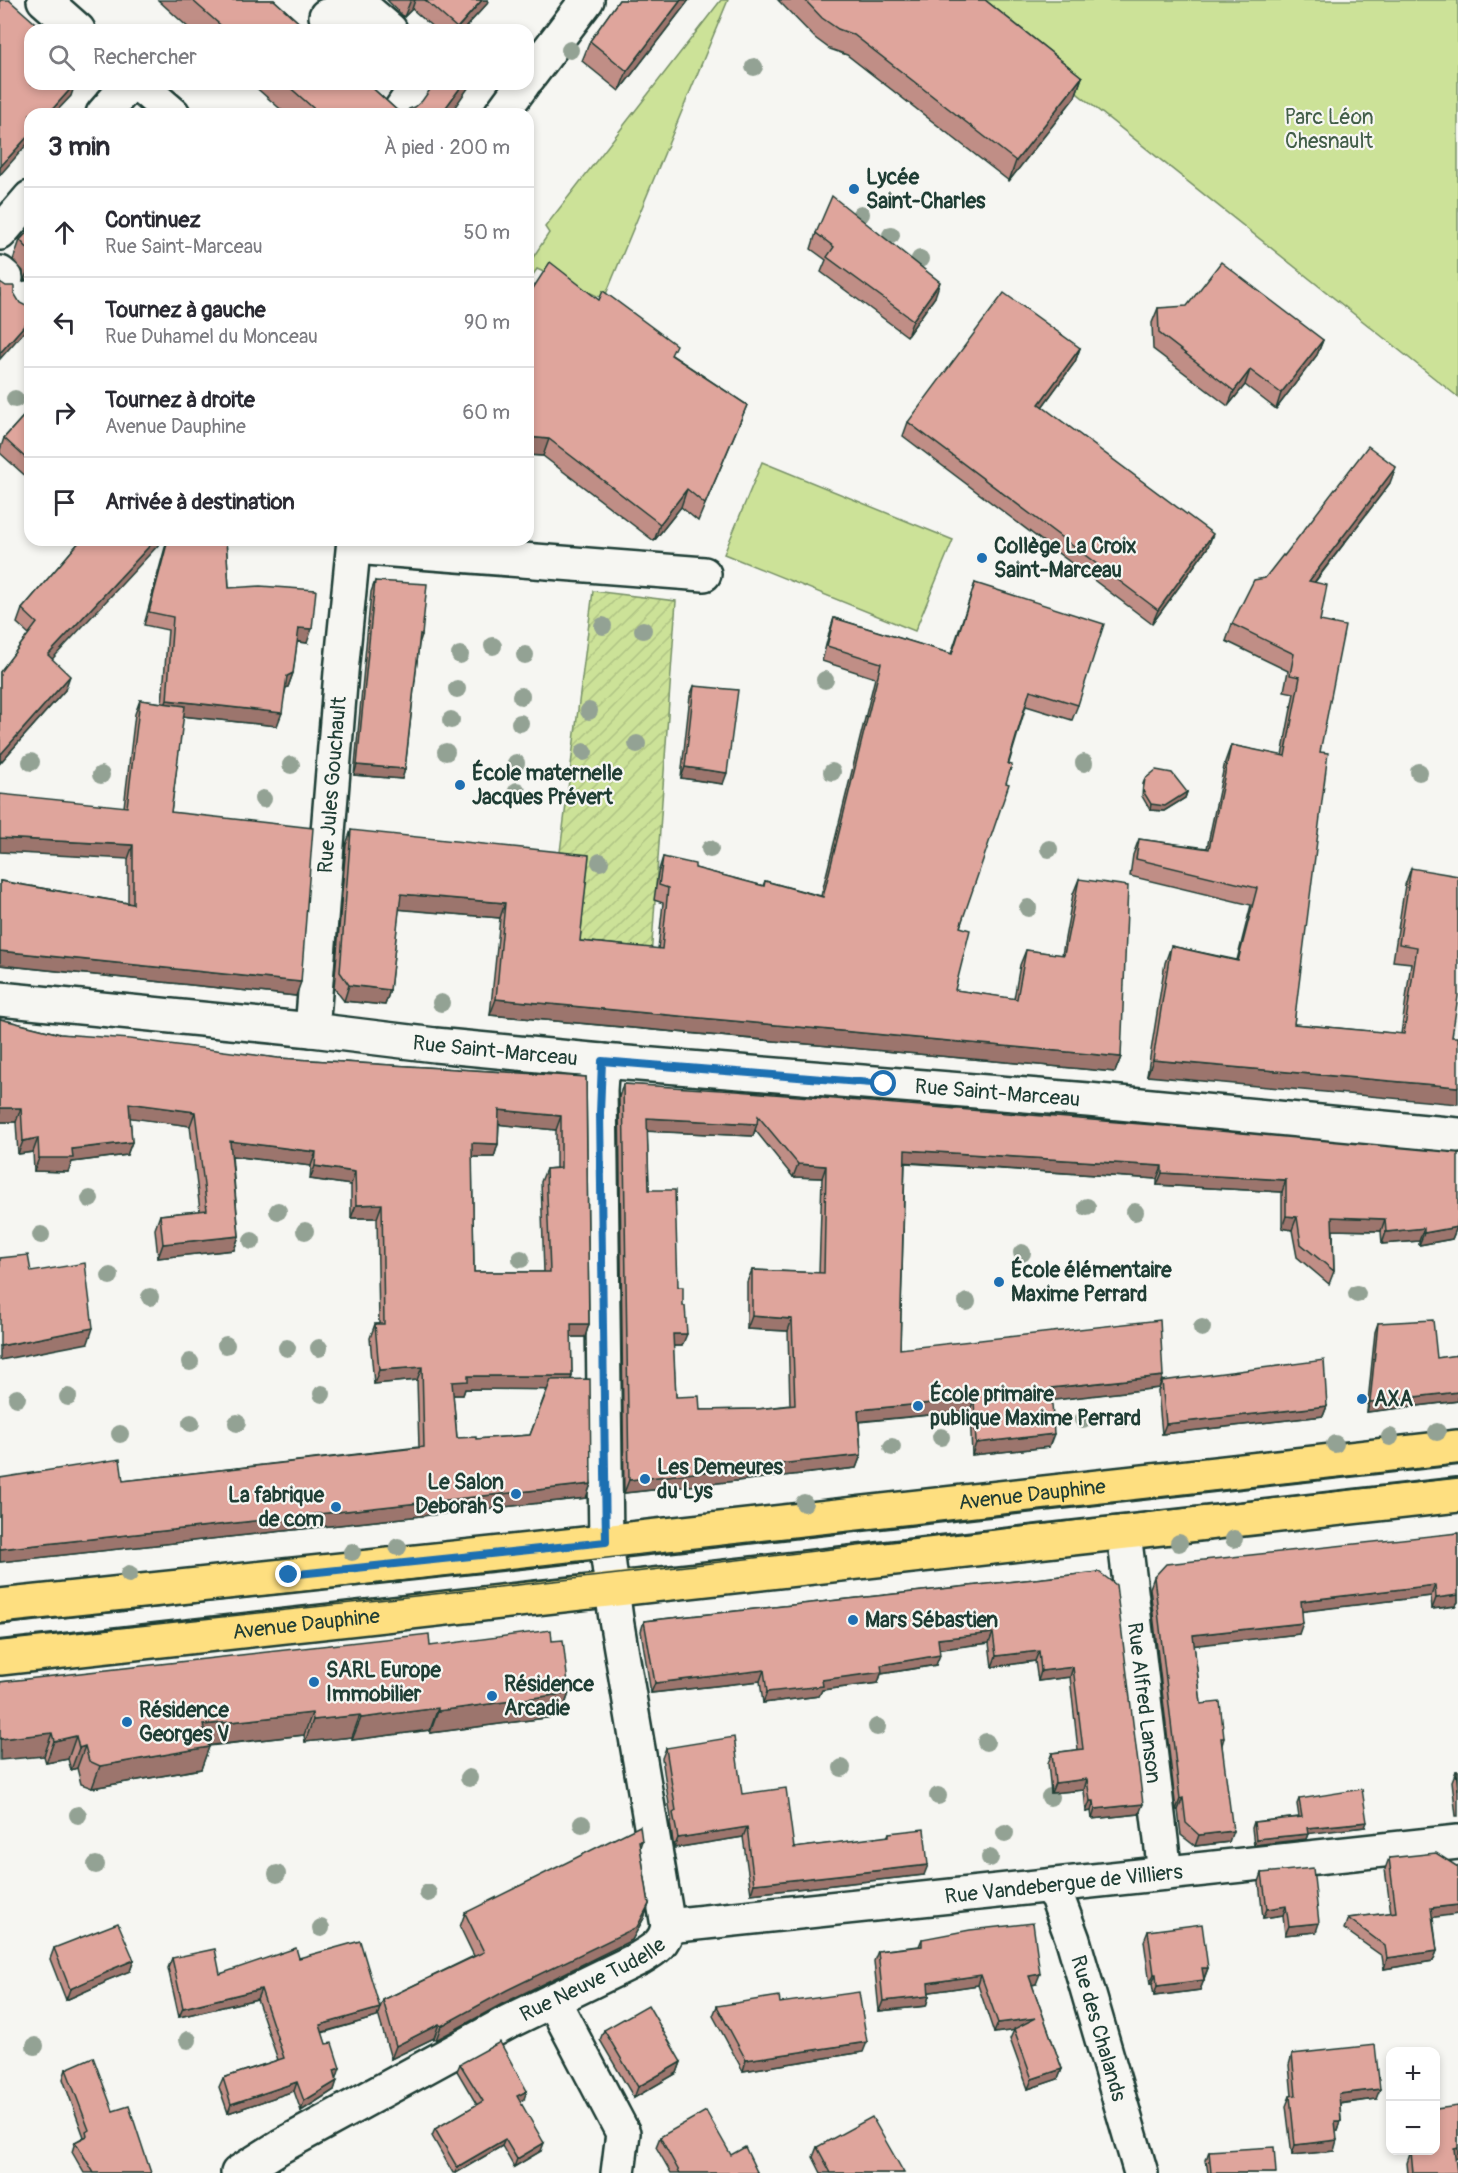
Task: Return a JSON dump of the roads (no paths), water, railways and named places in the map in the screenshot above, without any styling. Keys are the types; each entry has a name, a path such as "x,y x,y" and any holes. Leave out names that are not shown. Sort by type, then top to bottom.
{"main road":[{"name":"Avenue Dauphine","path":"0,1606 606,1542 1458,1447"},
{"name":"Avenue Dauphine","path":"0,1658 1458,1495"}],"street":[{"path":"44,0 71,24"},
{"path":"534,70 587,0"},
{"path":"326,16 362,6 383,24"},
{"path":"108,108 124,90"},
{"path":"145,90 166,108"},
{"path":"402,108 414,90"},
{"path":"505,108 519,90"},
{"path":"0,233 24,205"},
{"name":"Rue Jules Gouchault","path":"312,1030 340,684 354,546"},
{"path":"377,546 704,574"},
{"name":"Rue Saint-Marceau","path":"0,999 602,1061 1065,1098 1458,1135"},
{"path":"602,1061 600,1101 606,1542 611,1588"},
{"name":"Rue Alfred Lanson","path":"1124,1533 1165,1873"},
{"name":"Rue Neuve Tudelle","path":"238,2173 281,2146 510,2021 640,1958 659,1946 666,1937 668,1926 611,1588"},
{"name":"Rue Vandebergue de Villiers","path":"668,1926 1458,1842"},
{"name":"Rue des Chalands","path":"1048,1886 1057,1897 1073,1940 1141,2173"},
{"path":"553,2000 623,2133 618,2173"}],"tram line":[{"path":"0,1625 1458,1464"},
{"path":"0,1641 609,1575 1458,1478"}],"place":[{"name":"Lycée Saint-Charles","path":"854,189"},
{"name":"Collège La Croix Saint-Marceau","path":"982,558"},
{"name":"École maternelle Jacques Prévert","path":"460,785"},
{"name":"École élémentaire Maxime Perrard","path":"999,1282"},
{"name":"AXA","path":"1362,1399"},
{"name":"École primaire publique Maxime Perrard","path":"918,1406"},
{"name":"Les Demeures du Lys","path":"645,1479"},
{"name":"Le Salon Deborah S","path":"516,1494"},
{"name":"La fabrique de com","path":"336,1507"},
{"name":"Mars Sébastien","path":"853,1620"},
{"name":"SARL Europe Immobilier","path":"314,1682"},
{"name":"Résidence Arcadie","path":"492,1696"},
{"name":"Résidence Georges V","path":"127,1722"}],"park label":[{"name":"Parc Léon Chesnault","path":"1329,129"}]}
